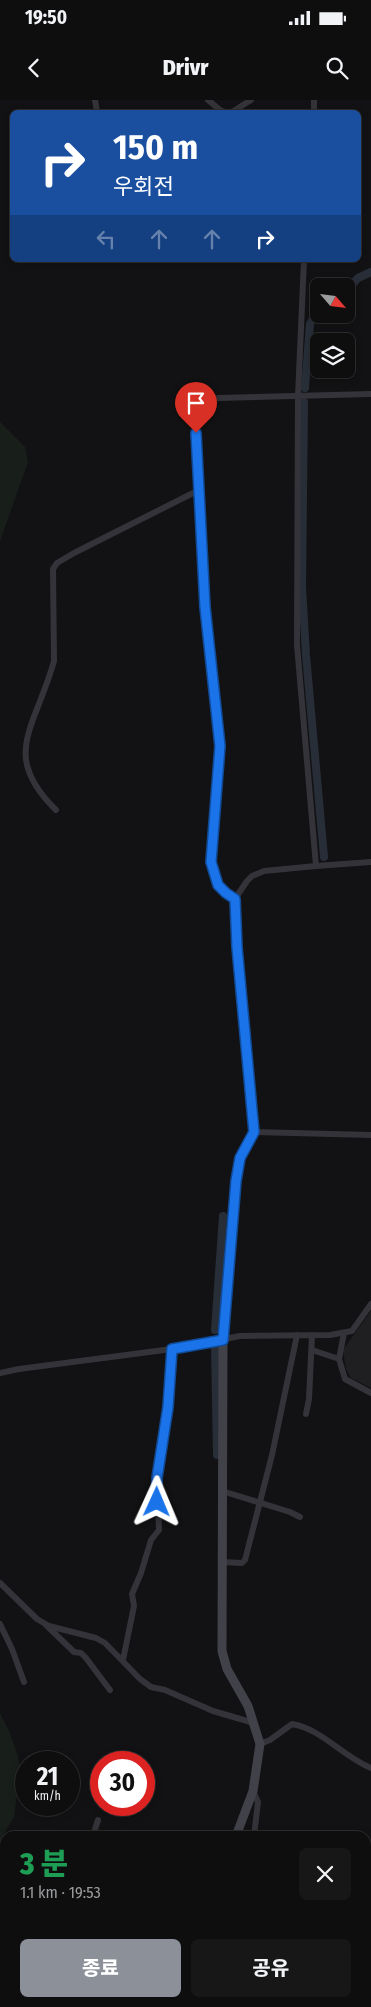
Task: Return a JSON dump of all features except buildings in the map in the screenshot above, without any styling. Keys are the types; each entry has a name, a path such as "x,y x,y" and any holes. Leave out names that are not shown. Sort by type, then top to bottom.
{"street":[{"path":"208,100 220,110"},
{"path":"235,110 251,100"},
{"path":"304,262 298,396 297,644 316,866"},
{"path":"235,899 218,885 211,862 220,746 205,607 196,412 206,400 218,398 371,394"},
{"path":"31,704 50,674 54,661 53,568 57,563 199,490"},
{"path":"38,800 56,810"},
{"path":"238,1831 252,1791 260,1744 248,1706 227,1669 222,1651 223,1340 236,1181 240,1158 254,1132 234,917 235,899 252,876 264,871 371,862"},
{"path":"254,1132 371,1135"},
{"path":"0,1373 172,1349 240,1336 312,1335 352,1331 357,1327 371,1304"},
{"path":"344,1332 339,1359 345,1380 371,1393"},
{"path":"222,1562 242,1563 245,1560 272,1455 280,1408 297,1335"},
{"path":"306,1414 309,1399 312,1335"},
{"path":"123,1660 134,1606 132,1594 137,1578 141,1573 150,1540 159,1530 157,1478 168,1407 172,1349"},
{"path":"312,1350 339,1359"},
{"path":"222,1491 260,1502 300,1517"},
{"path":"0,1583 37,1619 44,1623 96,1638 110,1646 140,1679 151,1687 164,1690 213,1711 254,1723"},
{"path":"44,1623 74,1652 81,1653 86,1658 110,1690"},
{"path":"0,1624 24,1682"},
{"path":"260,1744 270,1740 292,1724 298,1725 326,1740 347,1756 371,1768"},
{"path":"252,1791 258,1802 255,1831"},
{"path":"95,1831 98,1820"}],"shaded area":[{"path":"0,422 25,447 28,462 0,541"},
{"path":"371,1311 371,1388 351,1378 346,1369 343,1350"},
{"path":"0,1713 16,1751 14,1817 5,1831 0,1831"}],"waterway":[{"path":"355,281 371,272"},
{"path":"305,388 311,323"},
{"path":"304,402 302,587 306,655 324,857"},
{"path":"215,1330 223,1216"},
{"path":"215,1345 217,1455"}],"route":[{"path":"157,1502 157,1478 168,1407 172,1349 223,1340 236,1181 240,1158 254,1132 234,917 235,899 218,885 211,862 220,746 205,607 196,433"}]}
